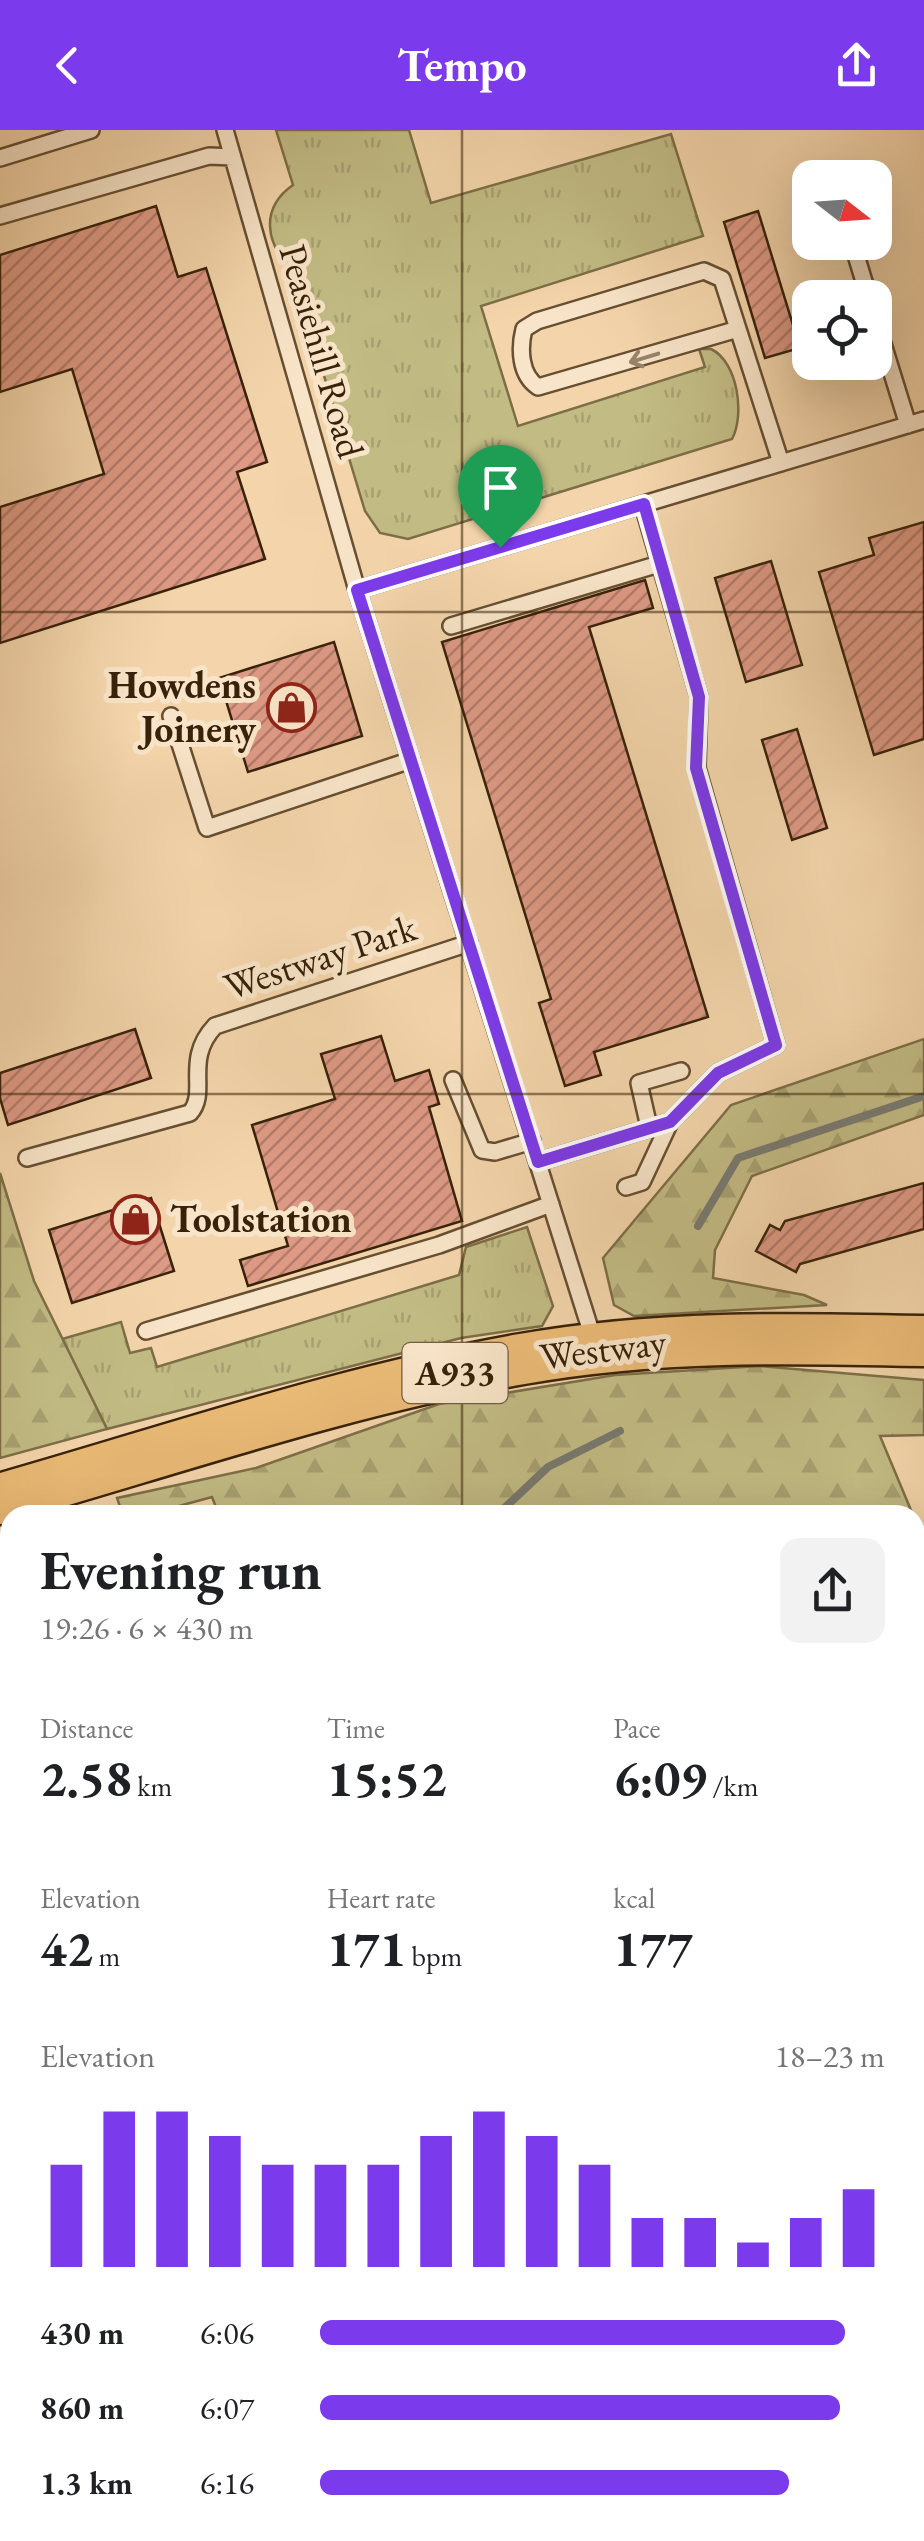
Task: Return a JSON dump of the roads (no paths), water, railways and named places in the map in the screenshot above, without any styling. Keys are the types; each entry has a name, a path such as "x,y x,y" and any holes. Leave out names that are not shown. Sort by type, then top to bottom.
{"main road":[{"name":"Westway","path":"0,1499 404,1384 523,1358 728,1336 924,1341"}],"lane":[{"path":"0,158 92,130"},
{"name":"Peasiehill Road","path":"225,130 357,590 595,1349"},
{"path":"0,216 209,156 232,157"},
{"path":"738,329 538,388 530,382 519,349 524,329 538,321 704,271 722,279 781,463"},
{"path":"357,590 916,423 892,362"},
{"path":"626,1187 642,1182 670,1122 718,1073 776,1045 696,768 699,697 644,504"},
{"path":"451,626 659,564"},
{"path":"172,716 207,828 411,760"},
{"name":"Westway Park","path":"27,1158 190,1113 199,1095 195,1075 198,1052 215,1026 469,943"},
{"path":"650,1127 639,1082 681,1070"},
{"path":"453,1080 482,1150 495,1152 532,1142"},
{"path":"538,1162 670,1122"},
{"path":"146,1332 438,1245 552,1204"}],"waterway":[{"path":"698,1226 738,1158 924,1096"},
{"path":"508,1505 548,1467 620,1431"}],"place":[{"name":"Howdens Joinery","path":"291,707"},
{"name":"Toolstation","path":"135,1219"}]}
